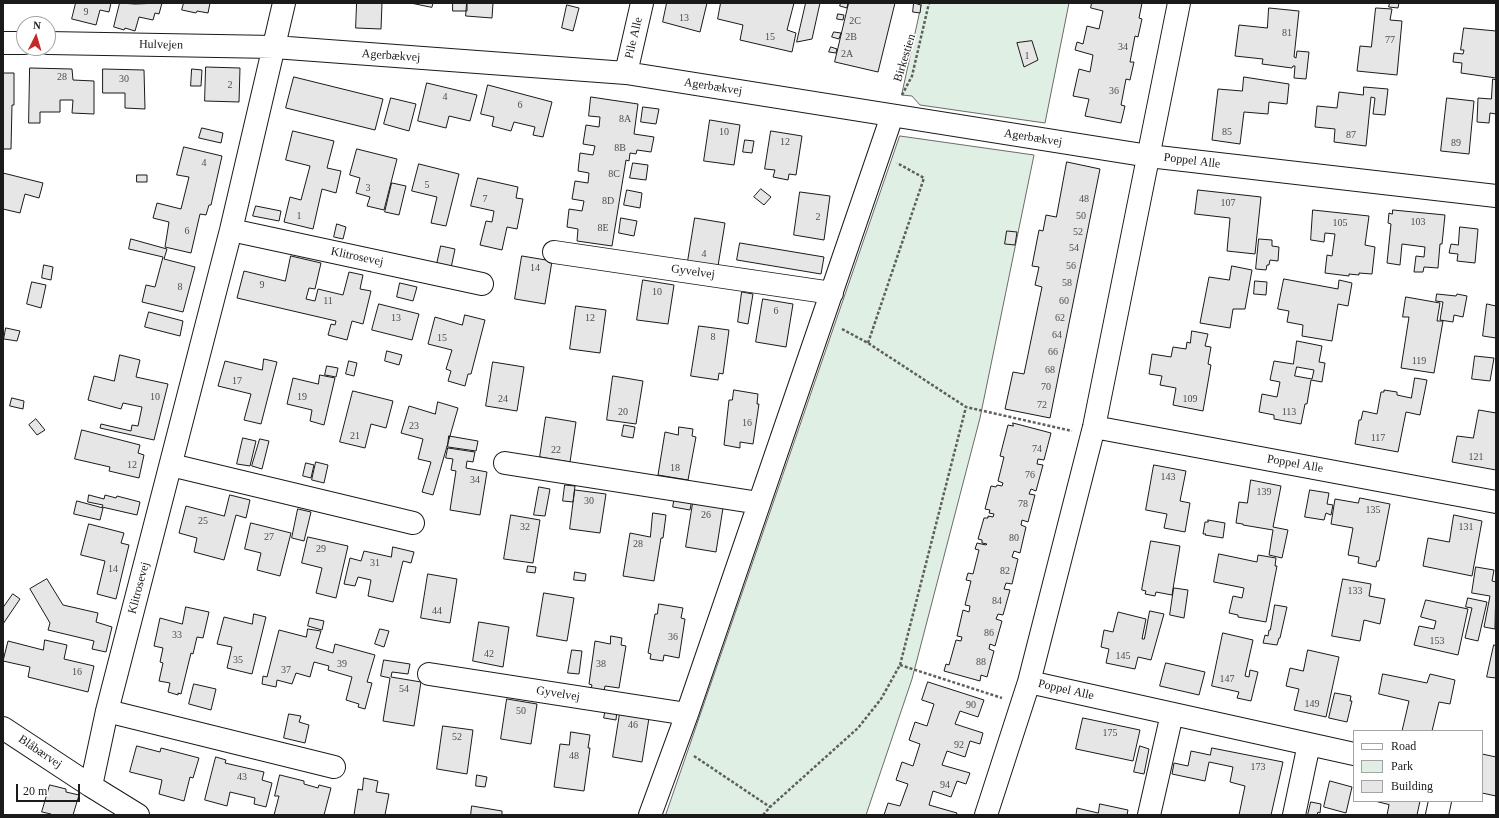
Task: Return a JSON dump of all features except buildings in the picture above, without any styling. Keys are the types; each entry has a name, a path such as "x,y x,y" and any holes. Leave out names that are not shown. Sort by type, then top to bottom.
{"street":[{"name":"Klitrosevej","path":"91,786 107,712 232,230 284,3"},
{"name":"Pile Alle","path":"626,73 642,3"},
{"name":"Poppel Alle","path":"986,815 1030,682 1094,427 1179,3"},
{"path":"3,43 16,43"},
{"name":"Hulvejen","path":"56,43 274,47"},
{"name":"Agerbækvej","path":"274,47 626,73 1149,156"},
{"path":"650,815 687,714 892,116"},
{"name":"Poppel Alle","path":"1149,156 1496,196"},
{"name":"Klitrosevej","path":"232,230 482,284"},
{"name":"Gyvelvej","path":"554,252 832,292"},
{"name":"Poppel Alle","path":"1094,427 1496,502"},
{"path":"505,463 759,503"},
{"path":"171,465 413,523"},
{"name":"Gyvelvej","path":"429,674 687,714"},
{"name":"Poppel Alle","path":"1030,682 1353,754"},
{"path":"107,712 334,767"},
{"path":"1149,815 1172,714"},
{"name":"Blåbærvej","path":"3,728 138,815"},
{"path":"1294,815 1309,744"},
{"path":"1437,815 1440,802"}],"path":[{"name":"Birkestien","path":"892,116 912,76 929,3"},
{"path":"868,343 924,178 880,152"},
{"path":"823,318 868,343 966,407 1070,431 1094,427"},
{"path":"764,815 770,807 858,728 882,699 900,665 966,407"},
{"path":"900,665 1022,705"},
{"path":"676,744 770,807"}],"green space":[{"path":"922,3 1069,3 1045,123 920,105 912,96 902,95"},
{"path":"900,136 1034,155 980,418 912,679 866,815 666,815"}]}
